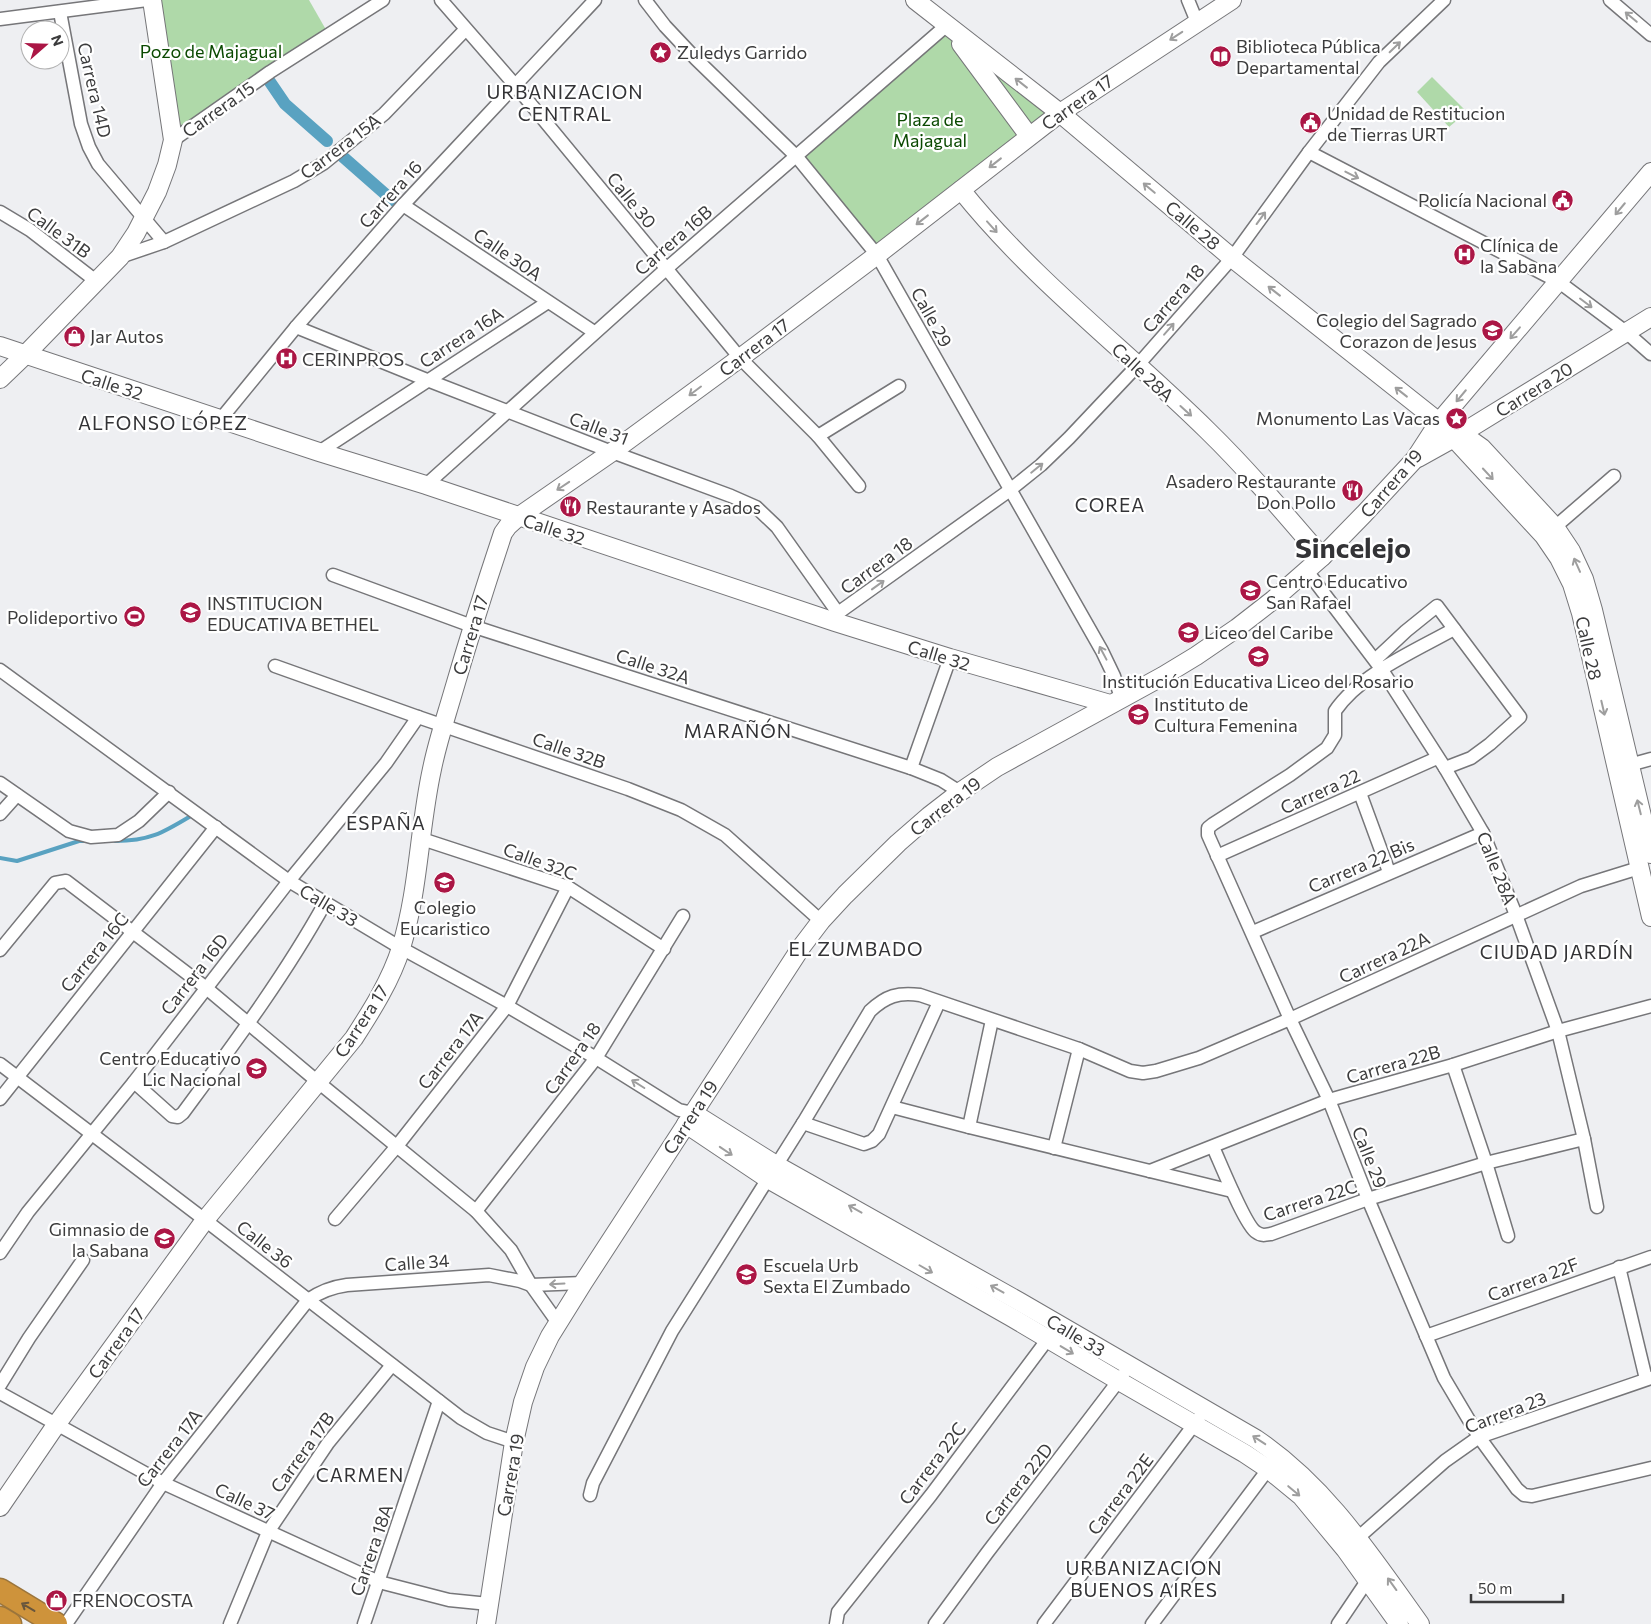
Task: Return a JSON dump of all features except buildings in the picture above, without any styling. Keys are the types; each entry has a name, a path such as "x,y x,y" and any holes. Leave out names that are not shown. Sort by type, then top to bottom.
{"highway":[{"path":"0,1590 56,1624"},
{"path":"0,1618 10,1624"}],"street":[{"path":"0,19 147,0"},
{"path":"152,0 173,140"},
{"name":"Carrera 15","path":"144,218 157,192 167,165 173,140 270,72 383,0"},
{"name":"Calle 30","path":"440,0 515,85 740,358 818,436 860,486"},
{"name":"Carrera 16","path":"220,420 296,327 403,205 595,0"},
{"name":"Calle 29","path":"645,0 665,26 696,59 797,156 877,255 1102,651 1114,676 1116,701"},
{"name":"Calle 28","path":"915,0 1060,113 1232,258 1458,436 1482,448 1554,527 1571,551 1593,610 1623,767 1639,868 1651,917"},
{"path":"1188,0 1197,22"},
{"name":"Carrera 17","path":"0,1507 56,1425 205,1220 354,1038 374,1006 401,948 415,886 428,786 443,725 472,626 503,534 508,526 740,358 877,255 1060,113 1232,0"},
{"name":"Carrera 18","path":"837,617 1010,490 1041,465 1069,438 1137,366 1232,258 1309,152 1379,62 1444,0"},
{"path":"1610,0 1651,35"},
{"name":"Carrera 14D","path":"60,12 81,124 89,147 98,164 144,218"},
{"name":"Carrera 16B","path":"426,485 594,332 947,25"},
{"name":"Calle 28","path":"947,25 1029,136"},
{"name":"Carrera 15A","path":"120,257 164,242 294,180 324,163 384,114 465,30"},
{"path":"1309,152 1559,282 1626,332 1651,354"},
{"name":"Carrera 19","path":"486,1624 514,1442 523,1402 535,1367 558,1322 686,1116 781,976 821,922 898,843 960,792 996,767 1163,676 1238,628 1307,571 1415,459 1440,422 1651,172"},
{"name":"Calle 28A","path":"961,190 982,217 1013,251 1207,430 1258,483 1322,557"},
{"name":"Calle 30A","path":"403,205 594,332"},
{"name":"Calle 31B","path":"0,212 30,230 96,281"},
{"path":"144,218 164,242"},
{"name":"Carrera 15A","path":"0,379 120,257 144,218"},
{"name":"Carrera 16A","path":"319,452 548,302"},
{"name":"Carrera 20","path":"1415,459 1458,436 1651,317"},
{"name":"Calle 31","path":"296,327 508,412 756,507 777,527 837,617"},
{"name":"Calle 32","path":"0,346 220,420 426,485 518,517 837,617 950,658 1116,701"},
{"path":"818,436 899,386"},
{"name":"Calle 28","path":"1458,436 1544,536 1559,558 1572,584 1623,767 1651,854"},
{"path":"1554,527 1614,476"},
{"name":"Calle 28A","path":"1307,571 1378,665 1483,832 1516,915 1558,1031 1584,1139 1597,1207"},
{"name":"Calle 32A","path":"333,575 472,626 911,768 941,780 960,792"},
{"path":"1434,607 1440,608 1454,630 1378,665 1434,607"},
{"name":"Carrera 22","path":"1217,856 1360,793 1441,763 1471,758 1520,717 1454,630"},
{"path":"911,768 950,658"},
{"name":"Calle 29","path":"1378,665 1335,711 1335,735 1327,748 1213,824 1208,828 1208,835 1253,932 1290,1019 1329,1100 1368,1199 1444,1378 1479,1437 1517,1490 1524,1495 1532,1496 1651,1468"},
{"name":"Calle 32B","path":"275,666 628,789 681,810 724,835 821,922"},
{"name":"Calle 33","path":"0,670 289,881 401,948 507,1006 596,1058 772,1172 1010,1317 1244,1453 1268,1469 1377,1564 1420,1624"},
{"name":"Carrera 16D","path":"0,1253 28,1212 134,1082 289,881 386,763 418,717"},
{"path":"1623,767 1651,759"},
{"path":"0,783 69,831 91,837 118,835 139,821 169,792"},
{"path":"1360,793 1389,872"},
{"path":"0,814 17,794"},
{"name":"Carrera 16C","path":"0,1099 216,827"},
{"name":"Carrera 22 Bis","path":"1253,932 1483,832"},
{"name":"Calle 32C","path":"422,839 568,887 664,949"},
{"name":"Carrera 22A","path":"1079,1049 1130,1071 1142,1073 1156,1071 1199,1058 1290,1019 1581,886 1639,868"},
{"path":"0,950 55,883 66,881 205,988 476,1210 511,1250 532,1285 558,1322"},
{"name":"Carrera 17A","path":"335,1219 397,1146 507,1006 568,887"},
{"path":"134,1082 172,1116 178,1117 184,1113 248,1024 308,935 325,903"},
{"name":"Carrera 18","path":"476,1210 596,1058 684,916"},
{"path":"590,1495 593,1483 672,1331 803,1123 870,1011 882,1000 907,994 920,995 1079,1049 1054,1148"},
{"path":"803,1123 864,1144 872,1141 879,1134 939,1002"},
{"name":"Carrera 22B","path":"1150,1171 1329,1100 1453,1065 1558,1031 1651,1006"},
{"path":"968,1127 992,1020"},
{"name":"Calle 36","path":"0,1064 439,1402 461,1418 487,1433 514,1442"},
{"path":"1453,1065 1508,1236"},
{"path":"892,1107 1232,1191"},
{"name":"Carrera 22C","path":"1213,1147 1232,1191 1254,1231 1261,1235 1271,1234 1368,1199 1486,1164 1584,1139"},
{"name":"Calle 33","path":"772,1172 1020,1302 1279,1454 1312,1483 1352,1543 1368,1580 1399,1624"},
{"name":"Carrera 22F","path":"1426,1336 1651,1257"},
{"path":"0,1385 29,1338 83,1260"},
{"path":"1619,1267 1648,1379"},
{"name":"Calle 34","path":"308,1300 331,1287 346,1284 460,1276 489,1275 532,1285 583,1283"},
{"name":"Carrera 17A","path":"66,1624 163,1483 308,1300"},
{"path":"1010,1317 1020,1302"},
{"name":"Carrera 22C","path":"836,1624 838,1612 931,1495 1059,1325"},
{"name":"Carrera 17B","path":"230,1624 268,1532 328,1443 392,1365"},
{"name":"Carrera 22D","path":"935,1624 987,1552 1129,1366"},
{"name":"Carrera 23","path":"1352,1543 1445,1461 1479,1437 1648,1379"},
{"name":"Calle 37","path":"0,1394 163,1483 379,1582 448,1600 489,1604"},
{"name":"Carrera 18A","path":"364,1624 439,1402"},
{"name":"Carrera 22E","path":"1044,1624 1205,1409"},
{"path":"1152,1624 1279,1454"},
{"path":"1338,1624 1377,1564"}],"green space":[{"name":"Pozo de Majagual","path":"152,0 309,0 329,35 168,141"},
{"name":"Plaza de Majagual","path":"947,25 1060,113 877,255 797,157"},
{"path":"1432,77 1467,112 1449,127 1417,92"}],"waterway":[{"path":"270,82 285,104 327,141"},
{"path":"342,156 392,200"},
{"path":"115,841 127,841 157,834 194,814"},
{"path":"0,858 17,861 79,841 85,841"}],"place":[{"name":"Zuledys Garrido","path":"661,52"},
{"name":"Biblioteca Pública Departamental","path":"1220,56"},
{"name":"Unidad de Restitucion de Tierras URT","path":"1311,123"},
{"name":"Policía Nacional","path":"1563,200"},
{"name":"Clínica de la Sabana","path":"1464,255"},
{"name":"Colegio del Sagrado Corazon de Jesus","path":"1493,330"},
{"name":"Jar Autos","path":"74,336"},
{"name":"CERINPROS","path":"286,359"},
{"name":"Monumento Las Vacas","path":"1456,418"},
{"name":"Asadero Restaurante Don Pollo","path":"1352,491"},
{"name":"Restaurante y Asados","path":"570,507"},
{"name":"Centro Educativo San Rafael","path":"1250,591"},
{"name":"INSTITUCION EDUCATIVA BETHEL","path":"191,613"},
{"name":"Polideportivo","path":"134,617"},
{"name":"Liceo del Caribe","path":"1188,632"},
{"name":"Institución Educativa Liceo del Rosario","path":"1258,656"},
{"name":"Instituto de Cultura Femenina","path":"1138,714"},
{"name":"Colegio Eucaristico","path":"445,882"},
{"name":"Centro Educativo Lic Nacional","path":"257,1068"},
{"name":"Gimnasio de la Sabana","path":"165,1239"},
{"name":"Escuela Urb Sexta El Zumbado","path":"747,1275"},
{"name":"FRENOCOSTA","path":"56,1600"}],"district":[{"name":"URBANIZACION CENTRAL","path":"565,102"},
{"name":"ALFONSO LÓPEZ","path":"163,422"},
{"name":"COREA","path":"1110,504"},
{"name":"Sincelejo","path":"1353,547"},
{"name":"MARAÑÓN","path":"738,730"},
{"name":"ESPAÑA","path":"386,822"},
{"name":"EL ZUMBADO","path":"856,948"},
{"name":"CIUDAD JARDÍN","path":"1557,951"},
{"name":"CARMEN","path":"360,1474"},
{"name":"URBANIZACION BUENOS AIRES","path":"1144,1578"}]}
